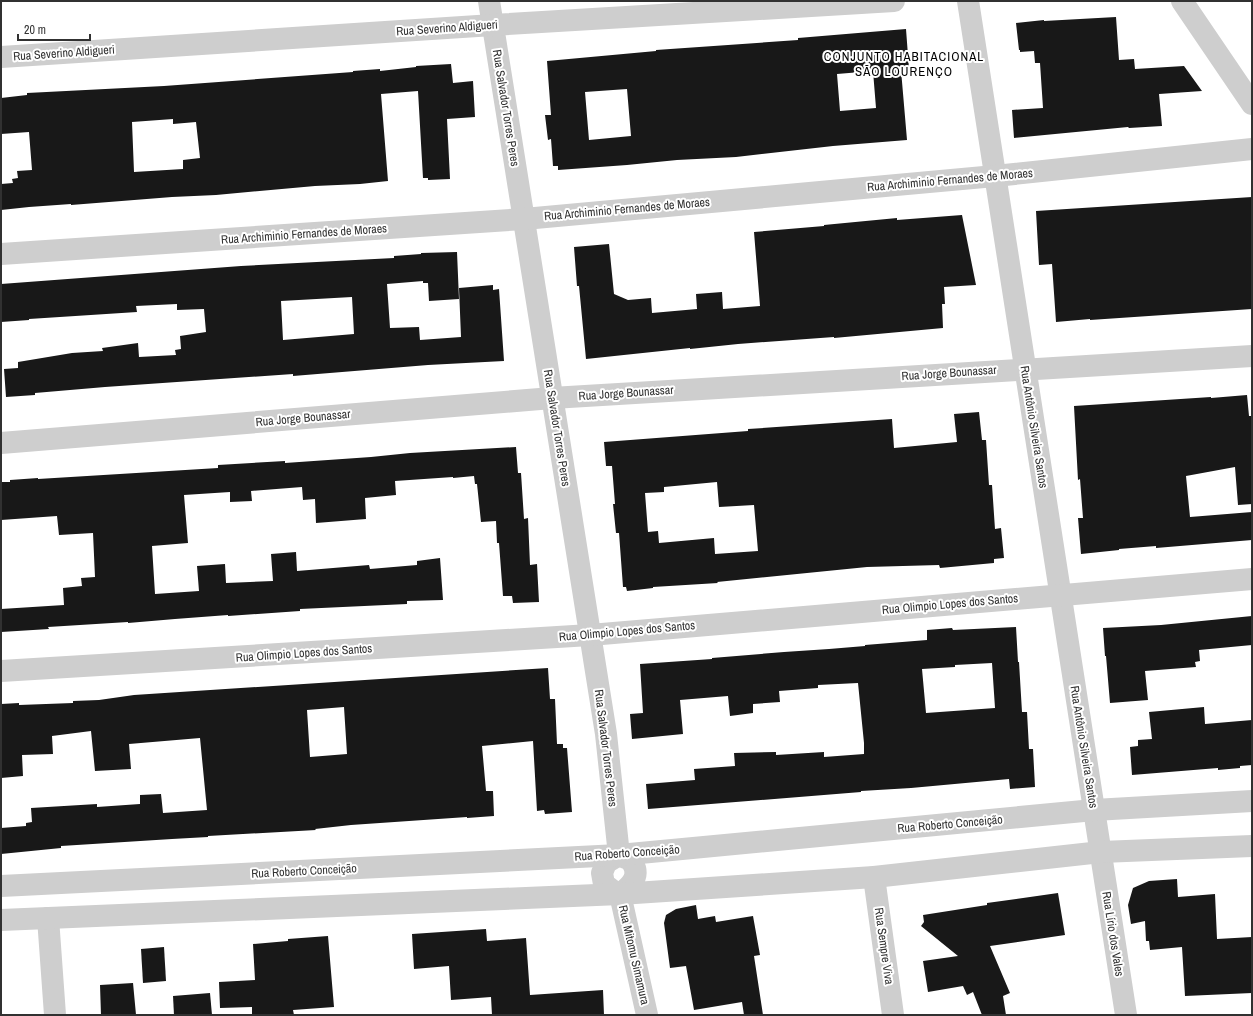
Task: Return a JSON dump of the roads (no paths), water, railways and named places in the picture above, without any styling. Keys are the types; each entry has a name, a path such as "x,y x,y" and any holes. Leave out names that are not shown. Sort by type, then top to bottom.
{"street":[{"name":"Rua Salvador Torres Peres","path":"489,1 606,734 619,855"},
{"name":"Rua Severino Aldigueri","path":"1,58 493,25 894,1"},
{"name":"Rua Antônio Silveira Santos","path":"968,1 1101,852"},
{"path":"1182,1 1252,104"},
{"name":"Rua Archiminio Fernandes de Moraes","path":"1,254 524,219 995,176 1252,149"},
{"name":"Rua Jorge Bounassar","path":"1,443 552,398 1025,368 1252,356"},
{"name":"Rua Olimpio Lopes dos Santos","path":"1,671 590,635 1252,580"},
{"name":"Rua Roberto Conceição","path":"1,886 619,855 1094,810 1252,801"},
{"path":"1,920 620,894 874,877 1101,852 1252,846"},
{"name":"Rua Lírio dos Vales","path":"1101,852 1126,1015"},
{"name":"Rua Mitomu Simamura","path":"619,855 606,864 602,873 604,884 620,894 647,1015"},
{"name":"Rua Sempre Viva","path":"874,877 893,1015"},
{"path":"48,918 55,1015"}],"district":[{"name":"CONJUNTO HABITACIONAL SÃO LOURENÇO","path":"904,64"}]}
